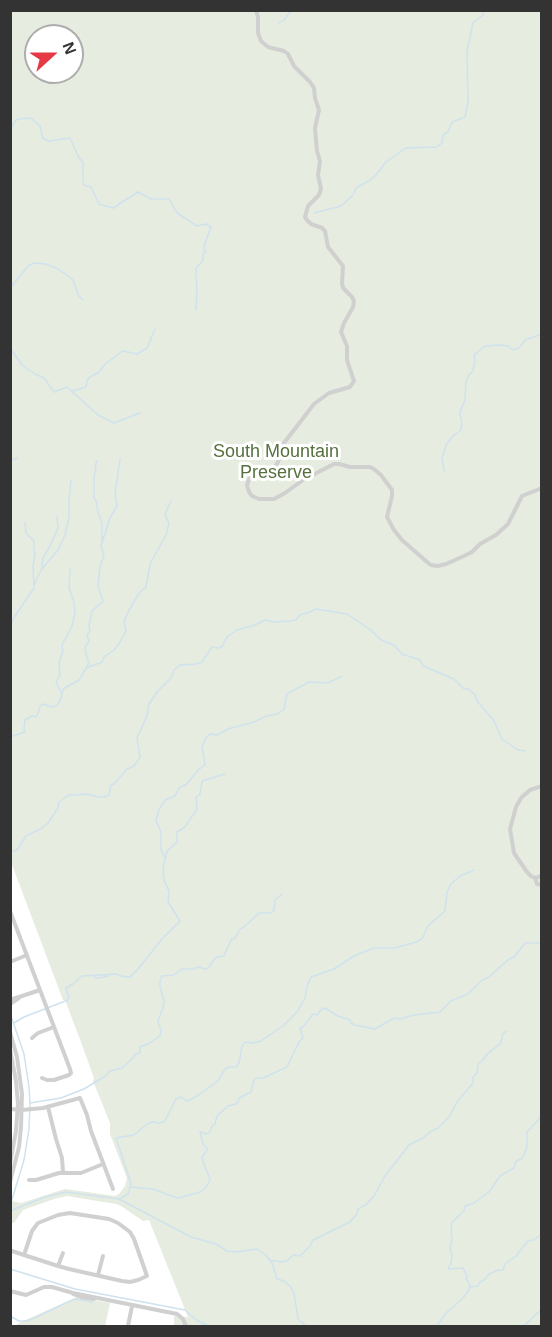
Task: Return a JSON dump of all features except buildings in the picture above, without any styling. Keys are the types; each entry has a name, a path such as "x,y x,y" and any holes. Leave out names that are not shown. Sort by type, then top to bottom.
{"street":[{"path":"256,10 261,41 267,46 288,54 294,66 314,88 319,110 315,128 321,189 319,195 308,206 305,217 308,222 327,233 328,247 343,266 343,288 354,301 341,330 354,381 350,387 329,393 314,404 284,443 274,469 265,476 249,479 250,494 265,500 276,498 302,480 334,464 370,467 381,475 392,490 387,517 394,530 427,562 438,566 472,552 496,535 508,524 522,496 542,488"},
{"path":"542,786 530,790 521,798 510,829 514,853 527,872 535,878 537,884 542,885"},
{"path":"535,878 542,876"},
{"path":"10,911 12,922 71,1073 54,1080 42,1078"},
{"path":"10,962 27,956"},
{"path":"11,1002 40,990"},
{"path":"32,1038 54,1027"},
{"path":"10,1032 22,1110 19,1148 10,1182"},
{"path":"10,1049 16,1063"},
{"path":"10,1109 48,1107 80,1098 113,1189"},
{"path":"48,1107 63,1158 63,1172"},
{"path":"10,1164 22,1110"},
{"path":"29,1180 63,1172 81,1173 103,1164"},
{"path":"10,1250 24,1255 58,1266 130,1282 147,1276 130,1232 113,1221 70,1213 38,1222 32,1231 24,1255"},
{"path":"58,1266 63,1253"},
{"path":"98,1275 103,1256"},
{"path":"10,1291 26,1296 47,1286 177,1314 186,1326"},
{"path":"128,1326 132,1306"}],"green space":[{"name":"South Mountain Preserve","path":"10,11 541,11 541,1326 174,1326 174,1316 188,1317 149,1220 143,1221 116,1204 67,1196 23,1210 14,1223 11,1223 11,1201 21,1203 65,1189 115,1196 125,1186 127,1178 110,1134 110,1123 93,1081 94,1078 65,1000 63,1000 11,862"},
{"path":"77,1297 110,1303 105,1326 15,1326 19,1323"}],"waterway":[{"path":"279,23 291,10"},
{"path":"314,213 341,206 353,195 356,188 369,181 386,162 406,148 437,147 442,143 443,135 448,132 452,122 465,117 468,102 467,51 473,23 483,15 484,10"},
{"path":"10,129 16,120 31,118 40,126 43,138 48,141 70,138 83,163 84,185 91,187 99,204 113,208 138,192 151,199 169,199 177,213 197,226 206,224 211,227 204,246 206,252 203,253 203,261 196,268 196,310"},
{"path":"10,288 29,265 46,264 71,278 78,295 83,300"},
{"path":"73,391 86,387 90,377 123,351 137,354 147,348 155,329"},
{"path":"444,471 442,458 446,445 460,431 462,425 460,412 465,400 466,382 473,371 474,355 485,346 508,346 513,350 519,348 525,340 542,334"},
{"path":"10,348 22,365 44,378 54,392 67,387 98,415 114,423 140,413"},
{"path":"10,461 17,458"},
{"path":"10,737 25,732 25,720 32,716 36,717 40,706 43,704 56,706 63,689 79,680 89,663 85,647 89,641 87,635 90,631 92,611 103,601 98,586 104,555 101,546 110,518 117,506 115,494 120,459"},
{"path":"97,461 94,475 94,497 102,523 102,541"},
{"path":"34,585 41,570 58,550 65,535 69,518 71,480"},
{"path":"86,668 102,662 104,657 114,650 126,631 124,622 128,612 139,593 146,587 150,564 166,535 169,524 165,514 171,501"},
{"path":"43,568 43,558 58,528 57,516"},
{"path":"10,625 34,588 34,541 26,533 25,522"},
{"path":"61,692 56,682 60,675 62,645 72,626 75,613 69,588 70,569"},
{"path":"10,852 17,850 26,836 48,823 58,808 59,802 69,795 87,794 98,797 109,795 111,785 127,769 134,766 140,757 137,738 146,718 148,706 180,665 202,662 212,647 223,646 228,636 237,630 265,620 274,622 296,620 300,615 316,609 347,614 371,630 381,640 394,645 402,654 420,660 423,666 454,679 475,695 477,701 494,721 502,739 518,750 525,751"},
{"path":"165,858 161,850 161,832 156,821 159,810 165,800 175,796 179,788 187,784 205,765 202,746 206,738 210,734 217,735 228,729 277,714 284,709 287,694 309,682 328,683 342,676"},
{"path":"14,1023 68,1000 69,995 66,988 82,976 117,974 130,977 180,921 168,902 169,891 164,880 163,868 167,851 177,842 177,832 185,827 197,809 196,797 200,794 202,781 225,774"},
{"path":"119,1199 128,1194 131,1184 116,1138 134,1135 152,1122 165,1121 176,1099 181,1097 187,1101 194,1098 218,1081 225,1069 236,1067 242,1046 246,1042 261,1041 283,1026 297,1012 305,998 311,977 334,969 354,956 374,948 395,948 422,939 428,926 445,911 447,892 451,884 460,876 474,870"},
{"path":"30,1103 61,1098 84,1089 110,1071 122,1068 135,1054 140,1053 140,1047 160,1036 158,1021 164,1001 160,987 162,976 174,975 182,969 209,967 216,957 224,956 231,940 235,938 240,929 259,913 271,913 274,910 275,900 282,894"},
{"path":"130,1187 153,1189 179,1198 204,1189 210,1179 202,1157 208,1149 203,1144 200,1132 207,1134 210,1132 217,1116 228,1106 236,1104 239,1098 251,1092 256,1078 263,1078 287,1067 303,1038 300,1028 313,1014 317,1015 325,1008 350,1020 355,1025 375,1029 394,1018 440,1012 451,1001 468,994 481,981 514,957 525,943 540,943"},
{"path":"93,976 96,978 108,976"},
{"path":"10,1013 24,1054 30,1103 24,1160 10,1206"},
{"path":"269,1260 282,1262 293,1255 300,1256 313,1240 350,1222 358,1209 374,1196 385,1176 409,1145 438,1128 449,1117 457,1102 473,1083 478,1064 500,1044 502,1035 506,1031"},
{"path":"437,1326 445,1314 463,1298 470,1284 463,1268 448,1269 452,1255 450,1248 452,1222 464,1211 465,1206 489,1192 500,1176 514,1168 516,1161 521,1159 527,1147 527,1132 542,1116"},
{"path":"10,1211 45,1197 66,1192 119,1199 191,1237 216,1244 227,1251 257,1249 272,1263 277,1279 290,1286 294,1293 298,1319 306,1326"},
{"path":"469,1287 478,1286 489,1274 503,1270 505,1264 516,1256 528,1241 542,1234"},
{"path":"10,1269 75,1289 185,1310 196,1320 209,1326"},
{"path":"10,1316 19,1321 26,1321 75,1299 92,1302"},
{"path":"524,1326 542,1309"}]}
